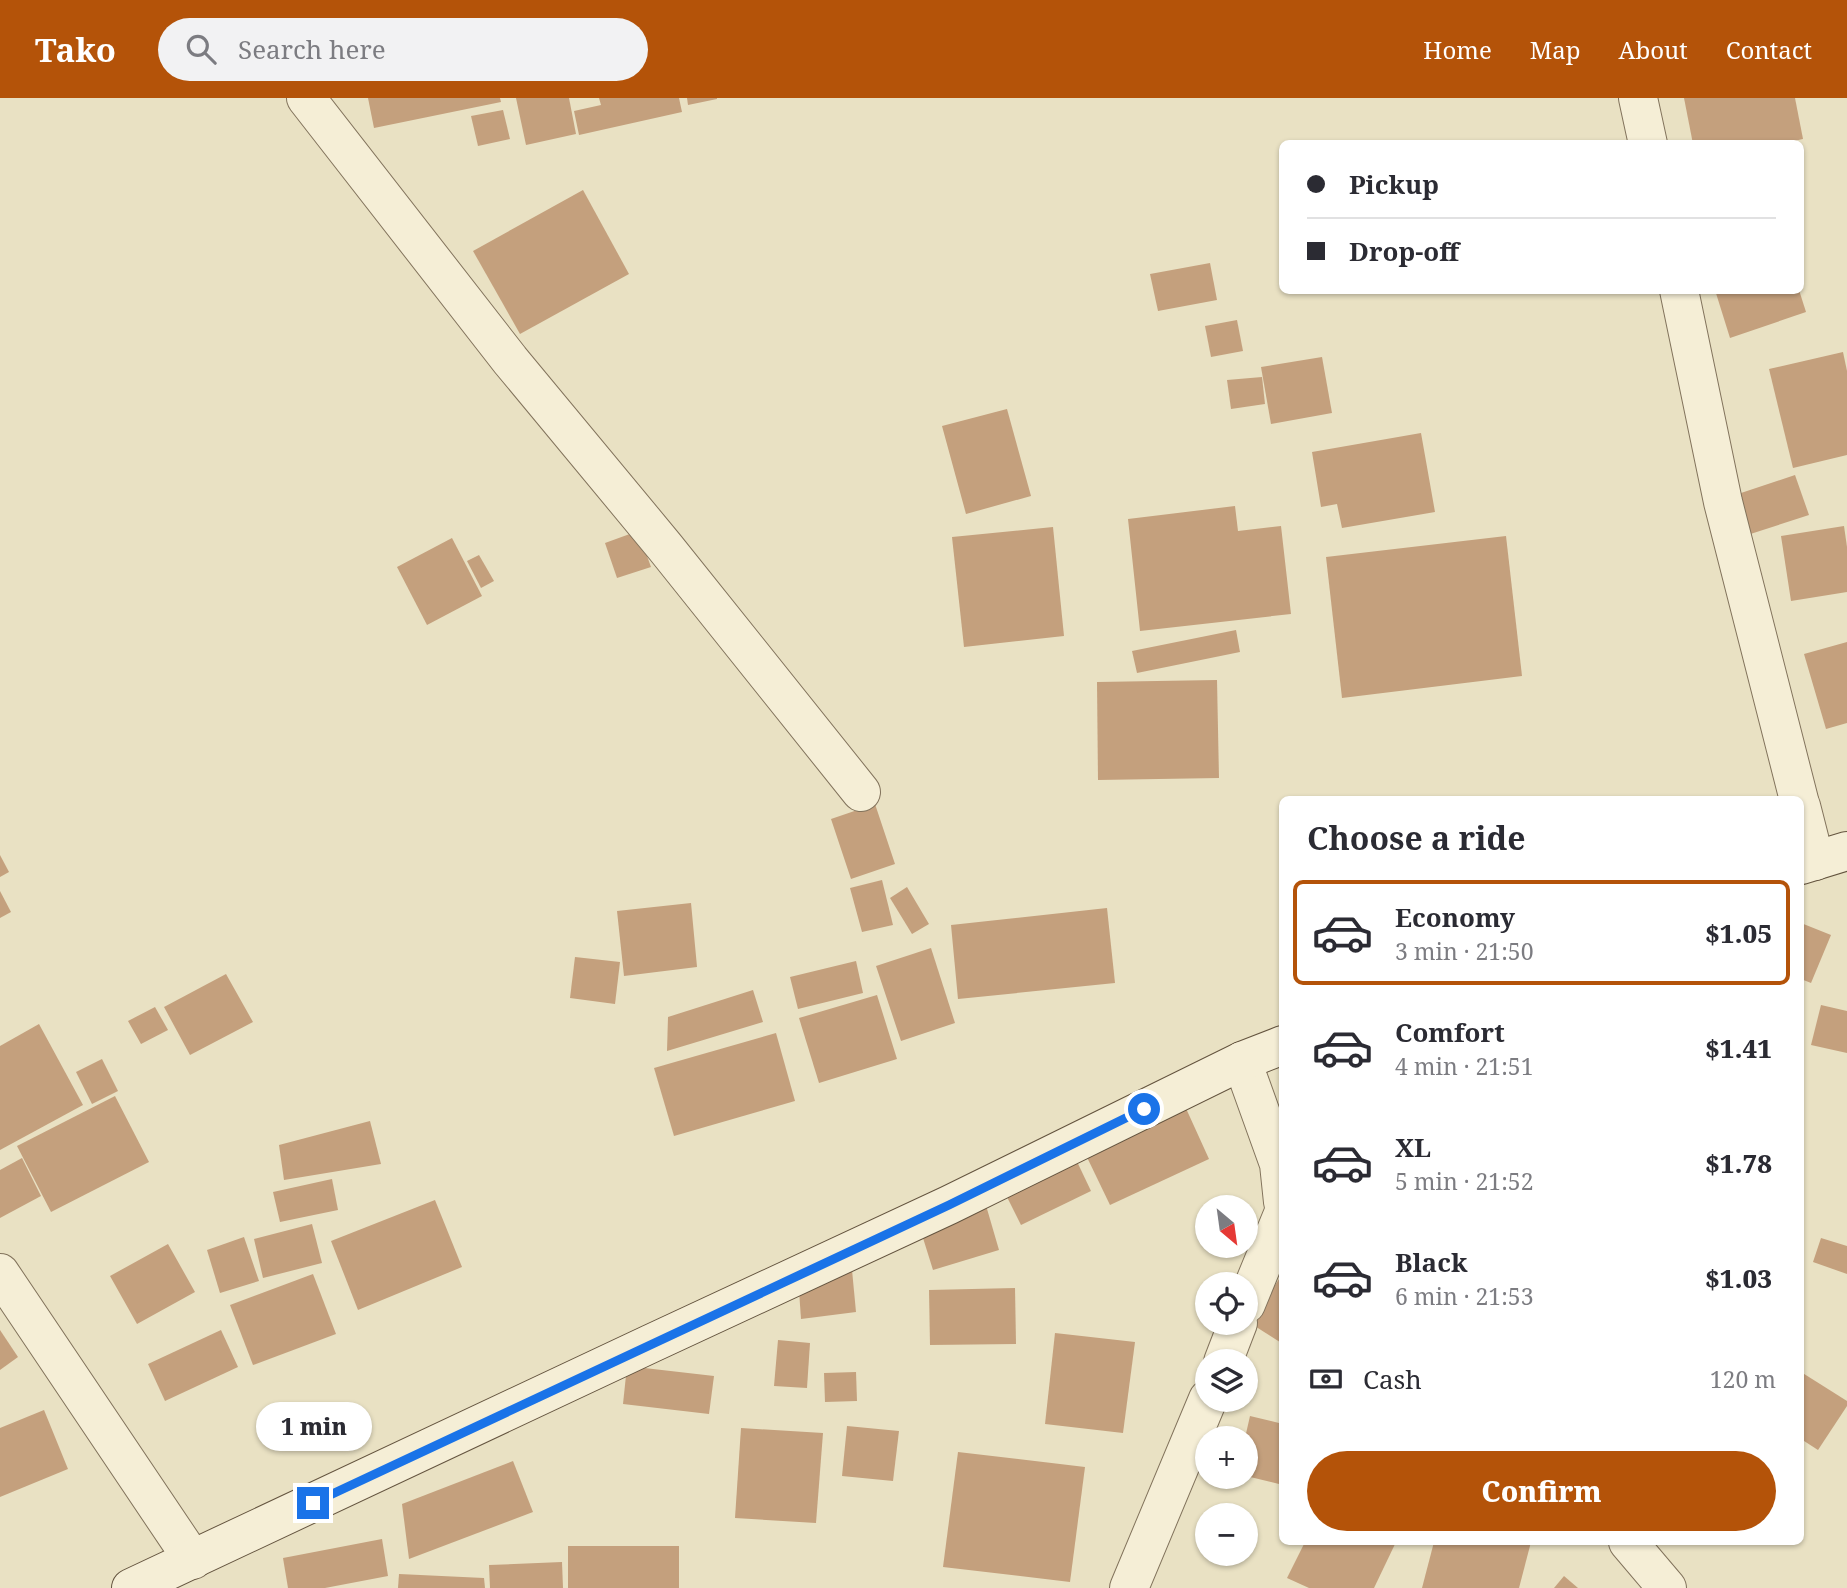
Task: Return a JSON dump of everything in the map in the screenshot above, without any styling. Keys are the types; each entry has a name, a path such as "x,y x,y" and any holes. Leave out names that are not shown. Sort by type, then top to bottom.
{"street":[{"path":"306,98 502,349 861,792"},
{"path":"1638,98 1647,140"},
{"path":"1680,294 1723,502 1798,796"},
{"path":"1804,814 1821,859"},
{"path":"131,1588 949,1205 1242,1061 1279,1047"},
{"path":"1242,1061 1279,1164"},
{"path":"1258,1275 1279,1224"},
{"path":"0,1273 193,1560"},
{"path":"1129,1588 1203,1412"},
{"path":"1631,1545 1667,1588"}],"building":[{"path":"368,98 500,98 501,102 374,128"},
{"path":"516,98 569,98 576,134 526,145"},
{"path":"599,98 679,98 682,112 579,135 574,111 601,105"},
{"path":"687,98 717,98 717,99 688,105"},
{"path":"1684,98 1795,98 1803,139 1692,140"},
{"path":"503,110 510,139 478,146 471,116"},
{"path":"583,190 629,274 520,334 473,251"},
{"path":"1210,263 1217,300 1158,311 1150,274"},
{"path":"1716,294 1800,294 1806,312 1730,338"},
{"path":"1237,320 1243,351 1211,357 1205,326"},
{"path":"1843,352 1847,371 1847,455 1793,468 1769,369"},
{"path":"1322,357 1332,413 1271,424 1261,367"},
{"path":"1262,377 1265,404 1231,409 1227,380"},
{"path":"1007,409 1031,496 966,514 942,426"},
{"path":"1421,433 1435,512 1342,528 1337,504 1321,507 1312,452"},
{"path":"1795,475 1809,515 1738,538 1726,498"},
{"path":"1235,506 1238,531 1281,526 1291,614 1140,631 1128,519"},
{"path":"1844,526 1847,592 1791,601 1781,536"},
{"path":"1053,527 1064,636 964,647 952,537"},
{"path":"638,531 651,567 617,578 605,543"},
{"path":"1506,536 1522,676 1342,698 1326,557"},
{"path":"452,538 482,596 427,625 397,567"},
{"path":"479,555 494,581 481,588 467,561"},
{"path":"1236,630 1240,652 1137,673 1132,651"},
{"path":"1847,642 1847,723 1826,729 1804,654"},
{"path":"1217,680 1219,778 1098,780 1097,682"},
{"path":"875,804 895,864 851,879 831,819"},
{"path":"0,855 9,872 0,877"},
{"path":"882,880 893,925 862,932 850,888"},
{"path":"907,887 929,924 912,934 890,898"},
{"path":"0,891 11,912 0,918"},
{"path":"691,903 697,967 624,976 617,911"},
{"path":"1107,908 1115,983 958,999 951,925"},
{"path":"1804,924 1831,935 1811,983 1804,980"},
{"path":"931,948 955,1023 901,1041 876,966"},
{"path":"575,957 620,962 615,1004 570,998"},
{"path":"856,961 863,993 798,1009 790,977"},
{"path":"226,974 253,1022 190,1055 164,1007"},
{"path":"753,990 763,1022 667,1051 668,1017"},
{"path":"877,995 897,1059 819,1083 799,1018"},
{"path":"1821,1005 1847,1011 1847,1053 1811,1045"},
{"path":"155,1007 168,1030 141,1044 128,1021"},
{"path":"39,1024 83,1105 0,1150 0,1046"},
{"path":"776,1033 795,1101 674,1136 654,1068"},
{"path":"102,1059 118,1091 92,1104 76,1072"},
{"path":"115,1096 149,1162 51,1212 17,1146"},
{"path":"1184,1104 1209,1159 1110,1205 1084,1151"},
{"path":"370,1121 381,1164 284,1180 279,1145"},
{"path":"1071,1149 1091,1191 1021,1225 1000,1183"},
{"path":"22,1158 41,1196 0,1218 0,1170"},
{"path":"332,1179 338,1210 280,1222 273,1192"},
{"path":"435,1200 462,1267 358,1310 331,1241"},
{"path":"985,1202 999,1250 933,1270 918,1222"},
{"path":"312,1224 322,1263 263,1278 254,1239"},
{"path":"244,1237 259,1281 220,1293 207,1250"},
{"path":"1821,1238 1847,1246 1847,1274 1813,1262"},
{"path":"168,1244 195,1292 137,1324 110,1276"},
{"path":"852,1270 856,1312 801,1319 798,1276"},
{"path":"313,1274 336,1334 253,1365 230,1305"},
{"path":"1279,1279 1279,1341 1258,1328 1258,1311"},
{"path":"1015,1288 1016,1344 930,1345 929,1290"},
{"path":"0,1330 18,1357 0,1370"},
{"path":"221,1330 238,1367 165,1401 148,1364"},
{"path":"1055,1333 1135,1342 1123,1433 1045,1424"},
{"path":"778,1340 810,1343 807,1388 774,1386"},
{"path":"627,1366 714,1376 709,1414 623,1404"},
{"path":"856,1372 857,1401 825,1402 824,1373"},
{"path":"1804,1374 1847,1401 1847,1406 1818,1450 1804,1441"},
{"path":"44,1410 68,1469 0,1497 0,1428"},
{"path":"1250,1416 1279,1423 1279,1484 1258,1479 1258,1426 1248,1426"},
{"path":"847,1426 899,1431 893,1481 842,1476"},
{"path":"741,1428 823,1433 816,1523 735,1518"},
{"path":"958,1452 1085,1467 1070,1582 943,1567"},
{"path":"513,1461 533,1512 409,1559 402,1504"},
{"path":"382,1539 388,1576 325,1588 288,1588 283,1558"},
{"path":"1304,1545 1395,1545 1374,1588 1309,1588 1287,1578"},
{"path":"1433,1545 1530,1545 1519,1588 1422,1588"},
{"path":"568,1546 679,1546 679,1588 568,1588"},
{"path":"562,1562 563,1588 490,1588 489,1565"},
{"path":"399,1574 484,1578 485,1588 398,1588"},
{"path":"1564,1576 1578,1588 1554,1588"}],"route":[{"path":"313,1503 949,1205 1144,1109"}]}
